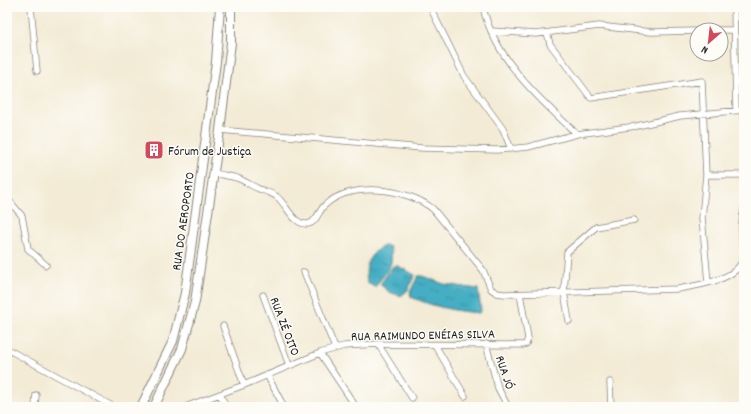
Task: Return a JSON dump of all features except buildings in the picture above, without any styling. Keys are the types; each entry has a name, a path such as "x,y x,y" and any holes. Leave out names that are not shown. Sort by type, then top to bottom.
{"main road":[{"name":"RUA DO AEROPORTO","path":"140,407 160,369 177,327 185,292 216,62 220,7"},
{"name":"RUA DO AEROPORTO","path":"154,407 182,349 191,320 220,130 231,43 232,7"},
{"path":"210,106 223,106"},
{"path":"160,369 170,375"}],"street":[{"path":"31,7 37,71"},
{"path":"432,7 432,11 464,76 504,129 511,149"},
{"path":"483,7 491,30 521,80 577,134"},
{"path":"734,7 736,110"},
{"path":"491,30 536,34 599,26 651,32 689,30"},
{"path":"729,30 734,30"},
{"path":"547,33 550,44 591,98 702,81 702,113 706,175 702,218 708,282"},
{"path":"220,130 422,148 462,150 511,149 528,147 577,134 637,126 702,113 743,110 744,119"},
{"path":"214,173 237,178 276,196 301,223 307,224 313,222 324,205 347,192 364,190 389,191 425,203 433,209 483,270 491,289 497,293 520,294 677,289 732,275 741,264 744,256 741,223 744,208"},
{"path":"706,175 744,175"},
{"path":"7,198 22,216 28,249 46,265"},
{"path":"569,321 564,292 567,252 596,227 634,220"},
{"path":"304,272 335,348"},
{"name":"RUA RAIMUNDO ENÉIAS SILVA","path":"184,407 244,385 289,365 335,348 378,344 526,344 528,338 520,294"},
{"name":"RUA ZÉ OITO","path":"263,295 289,365"},
{"path":"223,326 244,385"},
{"path":"378,344 412,398"},
{"name":"RUA JÓ","path":"486,344 498,388 508,407"},
{"path":"435,345 466,396"},
{"path":"7,349 114,407"},
{"path":"320,353 356,407"},
{"path":"267,375 284,407"},
{"path":"610,382 611,407"},
{"path":"220,394 226,407"},
{"path":"35,407 36,395"}],"water":[{"path":"386,245 390,247 390,265 386,273 375,287 367,283 367,265 375,252"},
{"path":"393,266 398,266 415,275 408,290 401,296 389,292 381,285"},
{"path":"418,276 444,284 478,289 481,310 479,313 453,310 436,306 411,297 410,292"}],"place":[{"name":"Fórum de Justiça","path":"154,150"}]}
